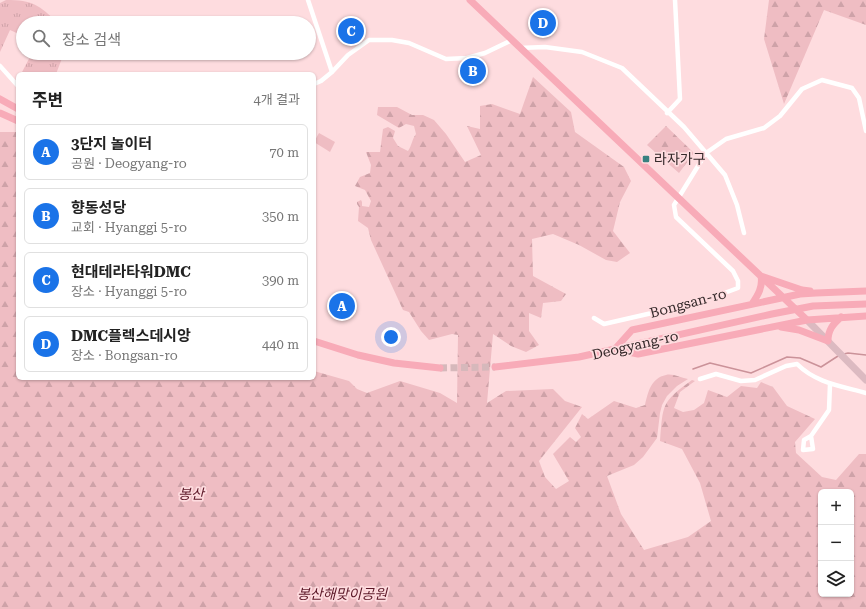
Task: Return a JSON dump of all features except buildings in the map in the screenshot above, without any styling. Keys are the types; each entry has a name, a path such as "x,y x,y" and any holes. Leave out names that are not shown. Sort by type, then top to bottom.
{"main road":[{"path":"470,0 519,48 679,197 807,320 866,380"},
{"path":"0,99 16,108"},
{"path":"0,113 16,120"},
{"path":"761,276 802,290 816,292 866,291"},
{"path":"752,304 757,297 762,284 761,276"},
{"path":"614,350 632,330 816,292"},
{"name":"Deogyang-ro","path":"495,367 579,357 813,306 866,304"},
{"path":"614,350 638,354 807,320 866,316"},
{"path":"828,341 828,334 831,327 841,317"},
{"path":"772,327 791,328 828,341"},
{"path":"316,342 358,356 394,363 440,368"}],"street":[{"path":"308,0 313,16"},
{"path":"667,113 680,99 675,0"},
{"path":"316,24 332,72"},
{"path":"316,83 332,72 348,55 370,40 392,40 409,43 446,59 467,58 485,53 512,40"},
{"path":"519,48 545,47 582,52 622,68 667,113 684,127 725,175 737,205 744,233"},
{"path":"0,66 16,84"},
{"name":"Bongsan-ro","path":"594,318 604,324 700,302 738,288 738,281 733,271 676,217 674,205 706,153 726,139 764,128 780,116 802,89 822,80 852,88 859,98 866,131"},
{"path":"700,380 716,374 741,380 755,380 786,366 797,364 805,372 830,384 866,393"},
{"path":"811,436 829,410 830,384"}],"green space":[{"path":"6,0 23,1 35,5 50,16 16,16 16,33 10,30 0,52 0,3"},
{"path":"769,0 866,0 866,25 824,10 784,104 764,39"},
{"path":"28,60 61,60 57,72 22,72"},
{"name":"봉산","path":"533,77 571,112 575,132 624,167 631,181 620,202 613,231 630,253 617,262 606,260 579,245 553,234 532,239 533,276 566,294 561,301 543,303 541,318 529,313 529,331 539,345 526,352 511,346 493,334 487,403 506,391 553,389 565,401 582,407 539,461 545,477 556,489 569,481 553,454 570,437 576,442 581,437 575,428 582,414 588,419 614,401 636,408 645,405 651,386 657,379 666,375 671,375 688,379 677,386 667,396 660,413 657,438 643,457 634,465 607,476 621,514 644,550 688,537 711,521 700,483 682,449 660,441 663,412 669,399 692,380 695,381 680,392 674,408 683,412 694,410 704,403 708,390 727,397 741,386 757,388 761,382 773,387 787,406 815,419 795,442 796,453 822,477 836,480 859,454 866,454 866,609 0,609 0,132 16,132 16,380 316,380 316,372 349,381 357,389 367,393 400,381 440,393 457,403 458,335 452,334 429,340 421,331 409,312 403,310 371,240 368,228 358,221 359,207 357,202 361,200 362,206 369,207 371,201 365,190 355,186 360,177 370,173 371,165 366,152 380,152 383,129 388,127 395,131 393,138 398,146 408,151 416,134 414,126 406,124 399,128 377,115 378,107 397,107 412,115 423,115 434,120 446,134 465,162 481,155 467,126 480,129 480,106 492,104 520,114"},
{"path":"666,126 694,153 679,173 647,145"},
{"path":"319,133 335,142 330,152 316,143 316,138"}],"waterway":[{"path":"844,354 866,355"},
{"path":"693,369 710,363 751,373 787,357 800,358 821,367 838,356"}],"tunnel":[{"path":"440,368 495,367"}],"place":[{"name":"DMC플렉스데시앙","path":"543,23"},
{"name":"현대테라타워DMC","path":"351,31"},
{"name":"향동성당","path":"473,71"},
{"name":"라자가구","path":"646,159"},
{"name":"3단지 놀이터","path":"342,306"}],"park label":[{"name":"봉산해맞이공원","path":"342,594"}]}
